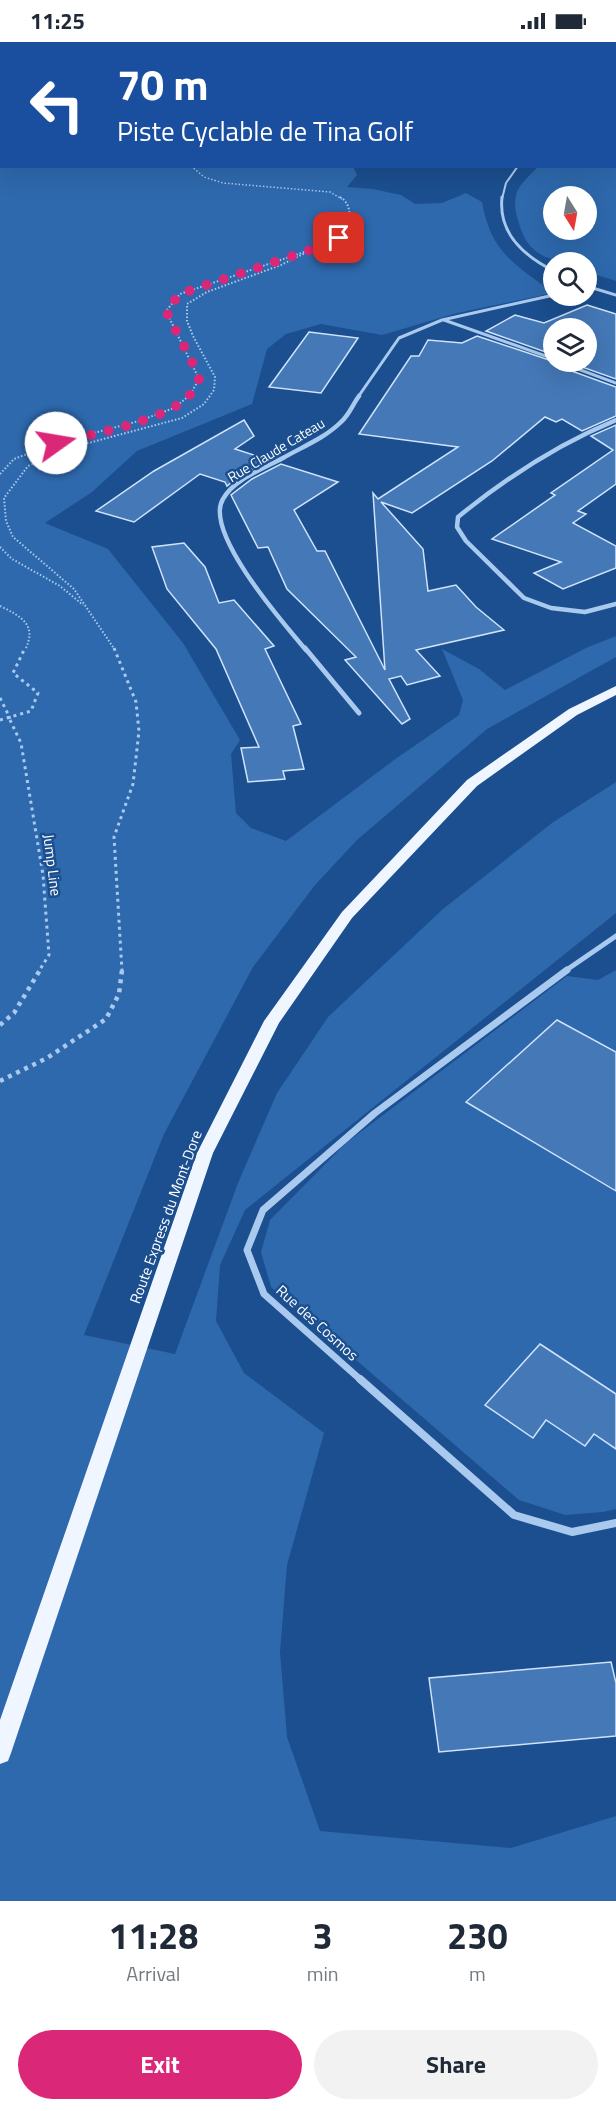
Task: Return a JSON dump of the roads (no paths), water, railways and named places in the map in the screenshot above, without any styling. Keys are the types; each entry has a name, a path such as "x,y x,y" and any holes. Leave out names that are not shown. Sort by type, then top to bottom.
{"main road":[{"name":"Route Express du Mont-Dore","path":"0,1753 205,1153 273,1021 347,915 471,783 573,712 616,690"}],"street":[{"path":"516,168 504,182 502,207 505,223 514,242 524,253 543,264"},
{"path":"597,290 616,295"},
{"name":"Rue Claude Cateau","path":"358,713 253,586 224,532 218,514 219,507 228,490 328,433 343,421 399,338 442,320 543,297"},
{"path":"442,320 543,356"},
{"path":"586,372 616,383"},
{"path":"616,420 587,432 524,466 458,517 457,527 466,541 524,598 551,608 585,612 616,604"},
{"name":"Rue des Cosmos","path":"616,936 595,949 375,1113 263,1210 247,1250 264,1294 514,1515 572,1532 616,1523"}]}
